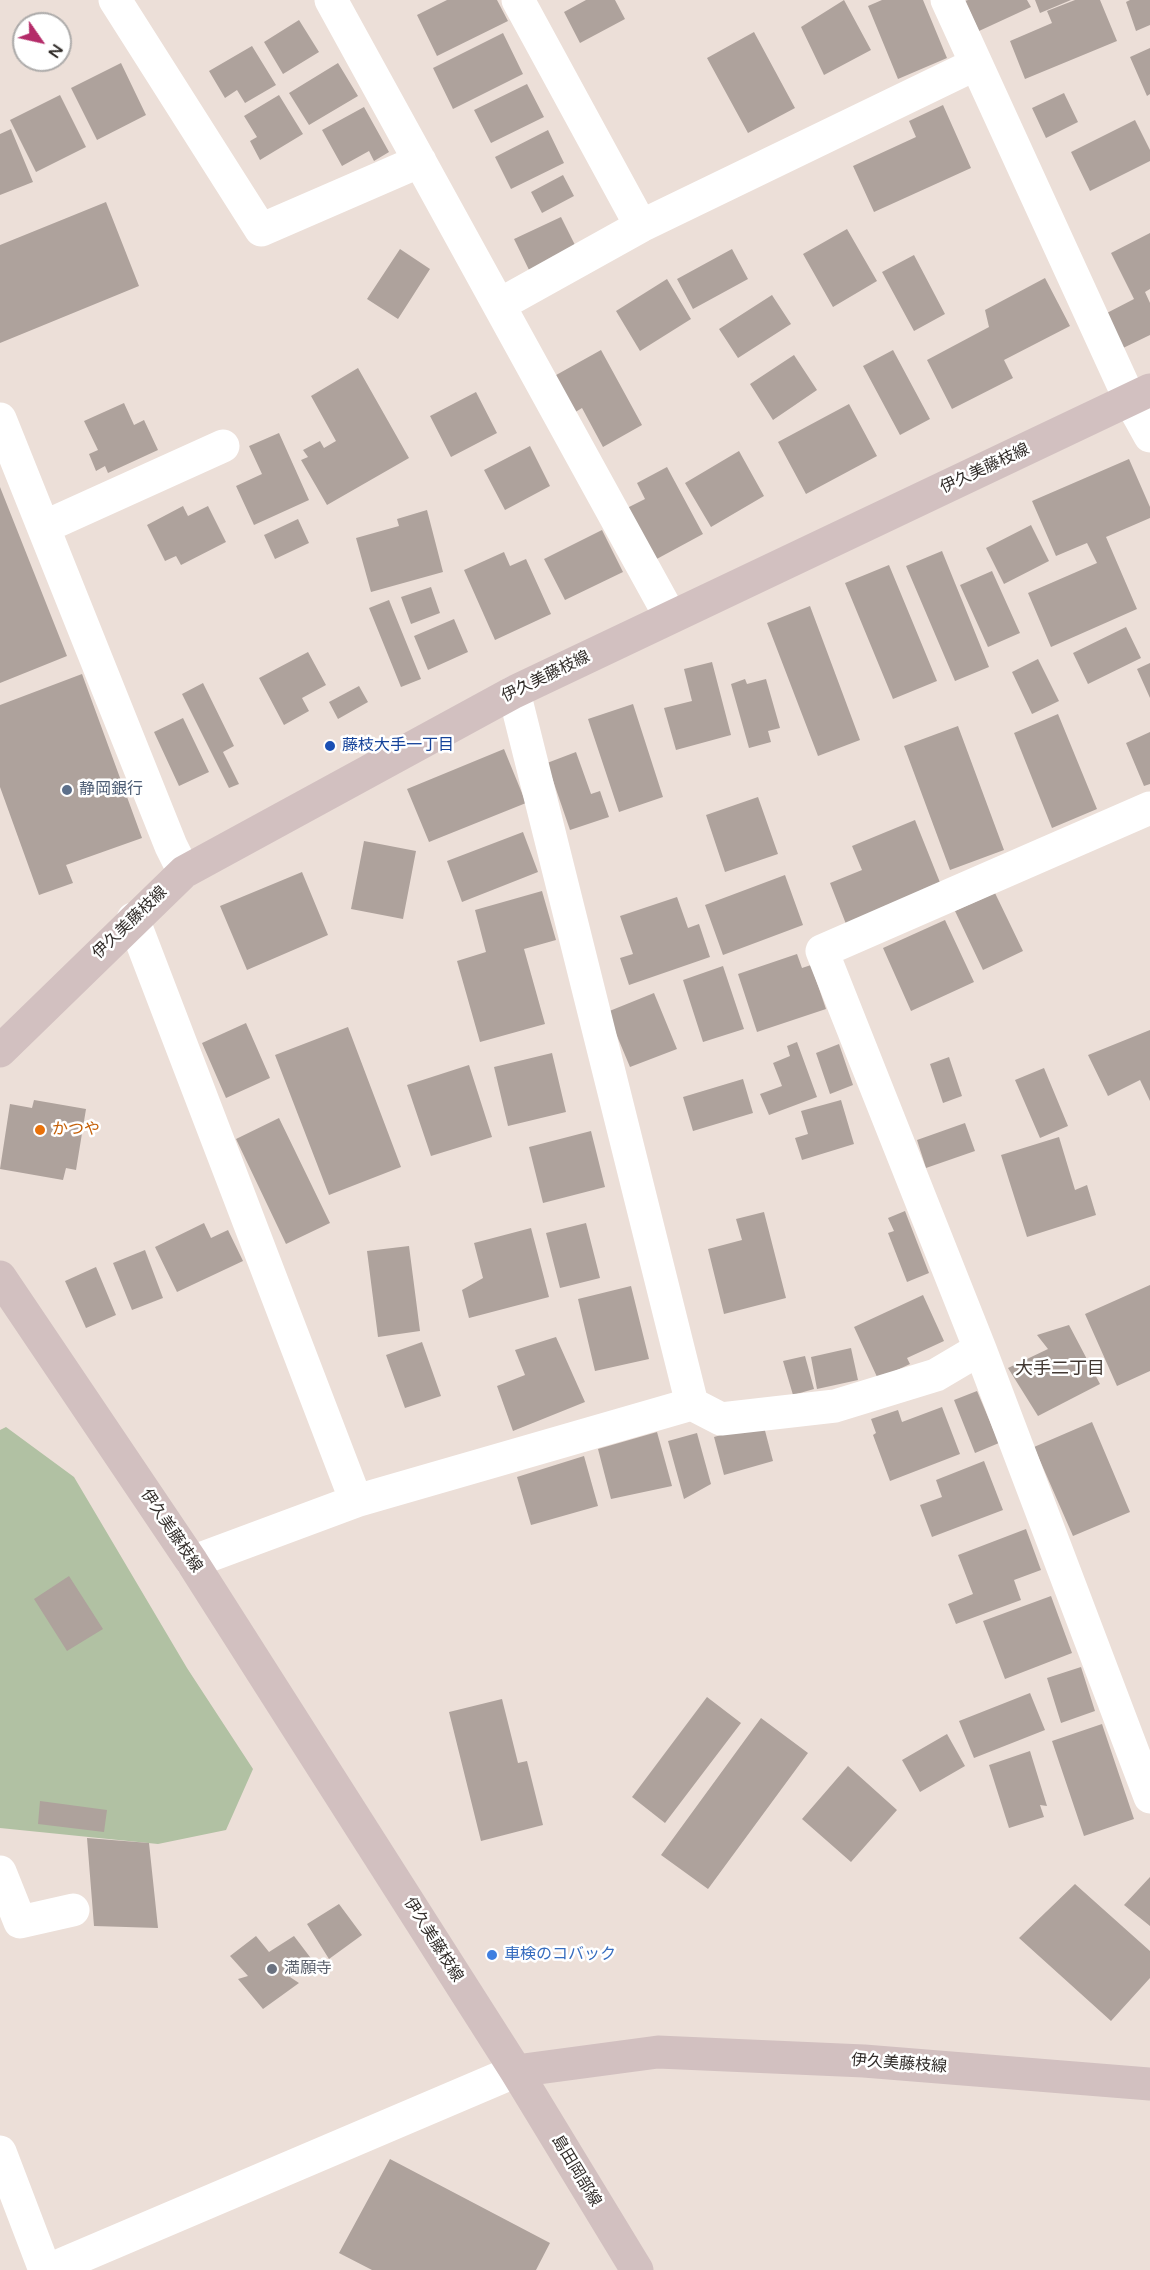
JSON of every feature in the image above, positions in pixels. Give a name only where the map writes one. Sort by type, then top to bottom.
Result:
[{"type":"main road","name":"伊久美藤枝線","points":[[0,1051],[133,919],[184,872],[514,692],[1140,395]]},
{"type":"main road","name":"伊久美藤枝線","points":[[0,1277],[192,1562],[516,2072],[658,2052],[864,2061],[1150,2084]]},
{"type":"main road","name":"島田岡部線","points":[[516,2072],[637,2270]]},
{"type":"street","points":[[115,0],[261,230],[420,161]]},
{"type":"street","points":[[331,0],[670,616]]},
{"type":"street","points":[[518,0],[641,226]]},
{"type":"street","points":[[947,0],[976,64],[1140,395],[1150,436]]},
{"type":"street","points":[[498,305],[641,226],[976,64]]},
{"type":"street","points":[[0,419],[166,835],[184,872]]},
{"type":"street","points":[[44,527],[223,446]]},
{"type":"street","points":[[514,692],[692,1404]]},
{"type":"street","points":[[1150,808],[822,951],[980,1349],[1150,1797]]},
{"type":"street","points":[[133,919],[356,1501]]},
{"type":"street","points":[[192,1562],[356,1501],[692,1404],[721,1419],[835,1406],[936,1375],[980,1349]]},
{"type":"street","points":[[0,1872],[20,1922],[73,1910]]},
{"type":"street","points":[[0,2152],[47,2270],[516,2072]]},
{"type":"green space","points":[[6,1427],[74,1477],[187,1668],[253,1769],[226,1830],[158,1844],[0,1828],[0,1430]]},
{"type":"building","points":[[447,0],[497,0],[508,21],[437,56],[417,15]]},
{"type":"building","points":[[586,0],[615,0],[625,19],[580,43],[564,12]]},
{"type":"building","points":[[844,0],[871,50],[824,75],[801,27]]},
{"type":"building","points":[[882,0],[923,0],[947,58],[898,79],[868,6]]},
{"type":"building","points":[[1027,0],[1031,7],[979,31],[965,1]]},
{"type":"building","points":[[1035,0],[1071,0],[1040,13]]},
{"type":"building","points":[[1075,0],[1100,0],[1117,41],[1025,79],[1010,41],[1052,23],[1047,11]]},
{"type":"building","points":[[1150,0],[1150,25],[1136,31],[1126,2]]},
{"type":"building","points":[[299,20],[319,52],[283,74],[264,42]]},
{"type":"building","points":[[754,32],[795,108],[748,133],[707,58]]},
{"type":"building","points":[[503,33],[523,74],[453,109],[433,68]]},
{"type":"building","points":[[252,46],[276,85],[245,103],[237,90],[225,98],[209,71]]},
{"type":"building","points":[[1150,48],[1150,94],[1147,96],[1130,57]]},
{"type":"building","points":[[121,63],[146,115],[97,140],[71,88]]},
{"type":"building","points":[[338,63],[358,96],[309,125],[289,93]]},
{"type":"building","points":[[527,84],[544,117],[491,143],[474,110]]},
{"type":"building","points":[[1064,93],[1078,122],[1046,138],[1032,108]]},
{"type":"building","points":[[60,95],[86,147],[36,172],[10,120]]},
{"type":"building","points":[[279,95],[303,134],[260,160],[250,141],[257,137],[244,116]]},
{"type":"building","points":[[943,105],[971,168],[874,212],[853,166],[916,137],[909,121]]},
{"type":"building","points":[[364,107],[389,152],[374,161],[369,151],[342,166],[322,130]]},
{"type":"building","points":[[1135,120],[1150,150],[1150,161],[1090,191],[1071,152]]},
{"type":"building","points":[[11,129],[33,182],[0,195],[0,134]]},
{"type":"building","points":[[548,130],[564,163],[511,189],[495,157]]},
{"type":"building","points":[[563,175],[574,196],[542,213],[531,192]]},
{"type":"building","points":[[106,202],[139,286],[0,343],[0,245]]},
{"type":"building","points":[[561,217],[577,249],[530,272],[514,239]]},
{"type":"building","points":[[847,229],[877,281],[833,307],[803,254]]},
{"type":"building","points":[[1150,233],[1150,289],[1145,292],[1150,303],[1150,335],[1119,350],[1103,315],[1134,299],[1111,253]]},
{"type":"building","points":[[400,249],[430,269],[398,319],[367,299]]},
{"type":"building","points":[[732,249],[748,279],[693,309],[677,279]]},
{"type":"building","points":[[914,255],[945,314],[914,331],[882,272]]},
{"type":"building","points":[[1045,278],[1070,326],[1004,360],[1013,378],[952,409],[927,360],[989,327],[985,310]]},
{"type":"building","points":[[667,279],[691,319],[640,351],[616,311]]},
{"type":"building","points":[[772,295],[791,324],[738,358],[719,329]]},
{"type":"building","points":[[601,350],[642,425],[603,447],[582,408],[569,416],[549,379]]},
{"type":"building","points":[[893,350],[930,419],[900,435],[863,366]]},
{"type":"building","points":[[794,355],[817,390],[773,420],[750,384]]},
{"type":"building","points":[[358,368],[409,458],[327,505],[301,460],[308,457],[303,450],[320,441],[324,448],[336,441],[311,396]]},
{"type":"building","points":[[476,392],[497,433],[451,457],[430,416]]},
{"type":"building","points":[[124,403],[134,425],[144,420],[158,450],[108,473],[105,466],[96,471],[89,454],[98,450],[84,421]]},
{"type":"building","points":[[849,404],[877,456],[806,494],[778,442]]},
{"type":"building","points":[[279,433],[309,500],[254,525],[236,486],[262,474],[249,446]]},
{"type":"building","points":[[530,446],[550,486],[505,510],[484,470]]},
{"type":"building","points":[[739,451],[764,496],[711,527],[685,483]]},
{"type":"building","points":[[1129,459],[1150,507],[1150,518],[1106,537],[1137,609],[1051,647],[1028,593],[1097,563],[1087,543],[1056,556],[1032,501]]},
{"type":"building","points":[[667,467],[703,534],[653,561],[625,509],[645,499],[637,483]]},
{"type":"building","points":[[0,487],[67,656],[0,683]]},
{"type":"building","points":[[183,506],[188,516],[208,506],[226,542],[181,565],[176,556],[165,561],[147,525]]},
{"type":"building","points":[[427,510],[443,572],[371,592],[356,538],[399,526],[397,519]]},
{"type":"building","points":[[298,519],[309,543],[275,559],[264,535]]},
{"type":"building","points":[[1031,525],[1049,561],[1004,584],[986,548]]},
{"type":"building","points":[[602,530],[623,572],[565,600],[544,559]]},
{"type":"building","points":[[942,551],[989,667],[955,681],[906,566]]},
{"type":"building","points":[[504,552],[510,566],[526,559],[551,614],[495,640],[464,570]]},
{"type":"building","points":[[889,565],[937,681],[893,699],[845,583]]},
{"type":"building","points":[[992,571],[1020,633],[988,647],[960,585]]},
{"type":"building","points":[[431,587],[440,613],[411,624],[401,597]]},
{"type":"building","points":[[389,600],[421,679],[401,687],[369,608]]},
{"type":"building","points":[[810,606],[860,740],[818,756],[767,623]]},
{"type":"building","points":[[454,619],[468,652],[428,670],[414,636]]},
{"type":"building","points":[[1126,627],[1141,658],[1088,684],[1073,653]]},
{"type":"building","points":[[308,652],[326,685],[302,698],[309,711],[284,725],[259,678]]},
{"type":"building","points":[[1038,659],[1059,701],[1032,714],[1012,672]]},
{"type":"building","points":[[712,662],[731,735],[676,750],[664,708],[692,701],[684,669]]},
{"type":"building","points":[[1150,663],[1150,698],[1137,669]]},
{"type":"building","points":[[82,674],[142,838],[66,865],[73,883],[39,895],[0,787],[0,705]]},
{"type":"building","points":[[745,679],[747,684],[766,679],[780,728],[768,731],[771,742],[749,748],[731,684]]},
{"type":"building","points":[[203,683],[234,746],[223,752],[239,784],[229,788],[182,694]]},
{"type":"building","points":[[359,686],[368,702],[338,719],[329,702]]},
{"type":"building","points":[[633,704],[663,797],[619,812],[588,719]]},
{"type":"building","points":[[1058,714],[1097,809],[1052,828],[1014,733]]},
{"type":"building","points":[[183,718],[209,772],[179,786],[154,732]]},
{"type":"building","points":[[958,726],[1004,850],[950,870],[904,746]]},
{"type":"building","points":[[1150,732],[1150,784],[1144,786],[1126,743]]},
{"type":"building","points":[[504,749],[526,803],[429,842],[407,789]]},
{"type":"building","points":[[576,752],[591,794],[600,791],[609,817],[570,830],[547,763]]},
{"type":"building","points":[[758,797],[778,854],[725,872],[706,815]]},
{"type":"building","points":[[915,820],[941,885],[846,924],[830,883],[862,870],[852,846]]},
{"type":"building","points":[[523,832],[538,872],[462,902],[447,861]]},
{"type":"building","points":[[364,841],[416,851],[403,919],[351,909]]},
{"type":"building","points":[[302,872],[328,935],[247,970],[220,906]]},
{"type":"building","points":[[785,875],[803,925],[723,955],[705,905]]},
{"type":"building","points":[[542,891],[556,940],[524,949],[545,1024],[480,1042],[457,961],[486,952],[475,910]]},
{"type":"building","points":[[995,893],[1023,951],[983,970],[955,911]]},
{"type":"building","points":[[677,897],[688,928],[699,924],[710,957],[629,985],[620,958],[633,954],[620,916]]},
{"type":"building","points":[[945,920],[974,982],[911,1011],[883,948]]},
{"type":"building","points":[[797,954],[802,968],[811,965],[826,1009],[757,1032],[738,974]]},
{"type":"building","points":[[723,966],[744,1029],[703,1042],[683,980]]},
{"type":"building","points":[[654,993],[677,1049],[630,1067],[607,1012]]},
{"type":"building","points":[[246,1023],[270,1078],[226,1098],[202,1043]]},
{"type":"building","points":[[348,1027],[401,1167],[329,1195],[275,1055]]},
{"type":"building","points":[[1150,1030],[1150,1101],[1140,1080],[1108,1096],[1088,1055]]},
{"type":"building","points":[[797,1042],[817,1097],[769,1115],[760,1094],[782,1086],[773,1063],[790,1056],[787,1046]]},
{"type":"building","points":[[839,1044],[853,1085],[830,1094],[816,1053]]},
{"type":"building","points":[[552,1053],[566,1112],[508,1126],[494,1067]]},
{"type":"building","points":[[949,1057],[962,1096],[943,1103],[930,1064]]},
{"type":"building","points":[[469,1065],[492,1137],[431,1156],[407,1085]]},
{"type":"building","points":[[1044,1068],[1068,1126],[1040,1138],[1015,1080]]},
{"type":"building","points":[[743,1079],[753,1113],[693,1131],[683,1097]]},
{"type":"building","points":[[34,1100],[86,1109],[76,1170],[66,1168],[63,1180],[0,1169],[10,1104],[32,1108]]},
{"type":"building","points":[[841,1100],[854,1144],[802,1160],[795,1138],[808,1134],[801,1111]]},
{"type":"building","points":[[279,1118],[330,1223],[286,1244],[236,1139]]},
{"type":"building","points":[[965,1123],[975,1151],[926,1168],[917,1140]]},
{"type":"building","points":[[591,1131],[605,1187],[543,1203],[529,1147]]},
{"type":"building","points":[[1059,1137],[1075,1190],[1087,1185],[1096,1215],[1027,1237],[1001,1155]]},
{"type":"building","points":[[905,1211],[929,1273],[907,1282],[888,1233],[894,1231],[888,1218]]},
{"type":"building","points":[[764,1212],[786,1298],[724,1314],[708,1249],[742,1240],[736,1219]]},
{"type":"building","points":[[204,1223],[211,1238],[228,1230],[243,1261],[177,1292],[155,1247]]},
{"type":"building","points":[[586,1223],[600,1278],[560,1288],[546,1233]]},
{"type":"building","points":[[531,1228],[549,1297],[469,1318],[462,1290],[483,1278],[474,1243]]},
{"type":"building","points":[[409,1246],[420,1331],[378,1337],[367,1251]]},
{"type":"building","points":[[145,1250],[163,1298],[132,1310],[113,1263]]},
{"type":"building","points":[[96,1267],[116,1315],[86,1328],[65,1281]]},
{"type":"building","points":[[1150,1285],[1150,1371],[1117,1386],[1085,1314]]},
{"type":"building","points":[[631,1286],[649,1359],[595,1371],[578,1299]]},
{"type":"building","points":[[923,1295],[944,1341],[907,1358],[910,1364],[878,1379],[854,1327]]},
{"type":"building","points":[[1069,1325],[1100,1384],[1038,1416],[1008,1368],[1048,1349],[1037,1335]]},
{"type":"building","points":[[556,1337],[585,1402],[513,1431],[497,1386],[525,1375],[515,1350]]},
{"type":"building","points":[[422,1342],[441,1396],[405,1408],[386,1355]]},
{"type":"building","points":[[851,1348],[858,1380],[817,1389],[811,1357]]},
{"type":"building","points":[[805,1356],[814,1389],[793,1395],[783,1361]]},
{"type":"building","points":[[977,1391],[999,1443],[975,1453],[954,1400]]},
{"type":"building","points":[[942,1407],[960,1454],[890,1481],[873,1435],[876,1433],[871,1419],[898,1410],[902,1422]]},
{"type":"building","points":[[1092,1422],[1130,1512],[1073,1536],[1034,1447]]},
{"type":"building","points":[[763,1423],[773,1461],[724,1475],[714,1437]]},
{"type":"building","points":[[657,1432],[672,1486],[611,1499],[598,1449]]},
{"type":"building","points":[[697,1433],[711,1484],[684,1499],[668,1441]]},
{"type":"building","points":[[584,1456],[598,1506],[531,1525],[517,1477]]},
{"type":"building","points":[[984,1461],[1003,1510],[932,1537],[920,1505],[942,1497],[936,1480]]},
{"type":"building","points":[[1026,1529],[1041,1570],[1014,1580],[1021,1600],[956,1624],[948,1604],[973,1594],[958,1555]]},
{"type":"building","points":[[69,1576],[103,1629],[67,1651],[34,1599]]},
{"type":"building","points":[[1051,1596],[1072,1653],[1005,1679],[983,1621]]},
{"type":"building","points":[[1081,1667],[1095,1711],[1061,1723],[1047,1678]]},
{"type":"building","points":[[1030,1693],[1045,1730],[974,1758],[959,1721]]},
{"type":"building","points":[[707,1697],[741,1723],[665,1823],[632,1797]]},
{"type":"building","points":[[502,1699],[518,1763],[527,1761],[543,1825],[481,1841],[449,1712]]},
{"type":"building","points":[[761,1718],[808,1753],[708,1889],[661,1855]]},
{"type":"building","points":[[1102,1724],[1134,1819],[1084,1836],[1052,1741]]},
{"type":"building","points":[[947,1734],[965,1766],[920,1792],[902,1760]]},
{"type":"building","points":[[1030,1751],[1047,1806],[1040,1805],[1044,1817],[1009,1828],[989,1765]]},
{"type":"building","points":[[848,1766],[897,1810],[851,1862],[802,1819]]},
{"type":"building","points":[[40,1801],[107,1810],[104,1832],[38,1824]]},
{"type":"building","points":[[87,1838],[149,1843],[158,1928],[94,1926]]},
{"type":"building","points":[[1150,1877],[1150,1926],[1124,1905]]},
{"type":"building","points":[[1075,1884],[1150,1951],[1150,1978],[1111,2021],[1019,1938]]},
{"type":"building","points":[[339,1904],[362,1935],[329,1959],[307,1924]]},
{"type":"building","name":"満願寺","points":[[256,1936],[269,1952],[294,1936],[313,1961],[290,1977],[299,1983],[263,2009],[238,1979],[248,1976],[230,1956]]},
{"type":"building","points":[[390,2159],[550,2243],[536,2270],[372,2270],[339,2253]]},
{"type":"place","name":"藤枝大手一丁目","points":[[330,746]]},
{"type":"place","name":"静岡銀行","points":[[67,790]]},
{"type":"place","name":"かつや","points":[[40,1130]]},
{"type":"place","name":"車検のコバック","points":[[492,1955]]},
{"type":"place","name":"満願寺","points":[[272,1969]]},
{"type":"district","name":"大手二丁目","points":[[1060,1369]]}]
